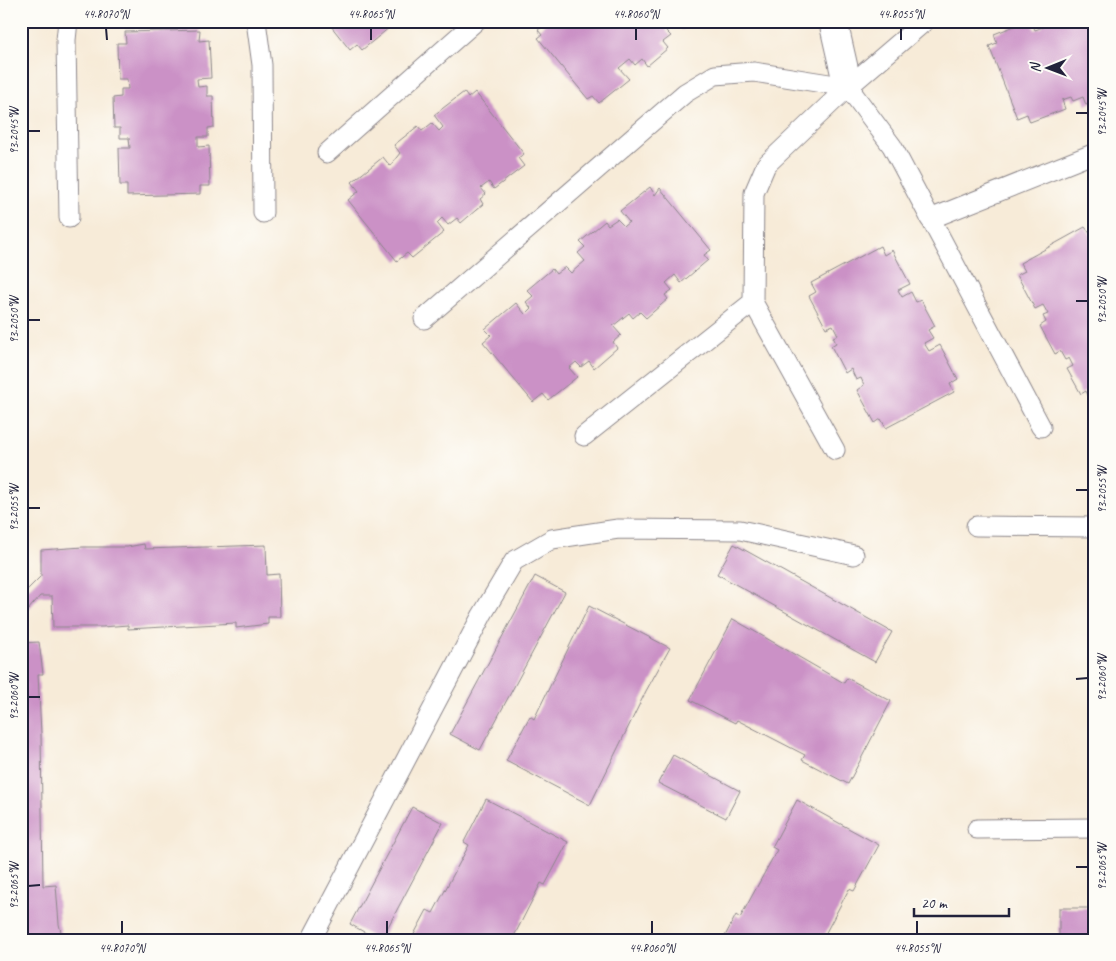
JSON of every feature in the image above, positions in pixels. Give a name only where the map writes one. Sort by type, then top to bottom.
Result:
[{"type":"street","points":[[833,21],[848,87]]},
{"type":"lane","points":[[68,21],[66,40],[69,218]]},
{"type":"lane","points":[[256,21],[262,65],[263,213]]},
{"type":"lane","points":[[327,153],[476,21]]},
{"type":"lane","points":[[835,450],[753,302],[754,194],[766,165],[848,87],[925,21]]},
{"type":"lane","points":[[424,319],[684,93],[716,75],[754,72],[848,87],[892,146],[1041,427]]},
{"type":"lane","points":[[930,220],[1095,153]]},
{"type":"lane","points":[[584,436],[753,302]]},
{"type":"lane","points":[[976,526],[1095,527]]},
{"type":"lane","points":[[311,940],[482,615],[514,561],[552,539],[618,529],[740,530],[854,555]]},
{"type":"lane","points":[[977,829],[1095,828]]},
{"type":"building","points":[[327,21],[385,21],[390,27],[362,50],[357,44],[350,50]]},
{"type":"building","points":[[549,21],[693,21],[682,30],[676,22],[666,31],[671,36],[663,42],[668,48],[647,66],[642,59],[635,65],[630,59],[619,68],[629,79],[599,103],[593,96],[588,99],[538,38],[542,35],[538,30]]},
{"type":"building","points":[[1031,21],[1035,30],[1043,27],[1042,21],[1095,21],[1095,101],[1086,105],[1083,97],[1073,101],[1071,97],[1062,100],[1065,109],[1030,122],[1027,114],[1017,118],[989,46],[997,43],[994,34]]},
{"type":"building","points":[[200,30],[199,41],[209,40],[211,78],[197,79],[198,87],[207,86],[207,96],[213,96],[214,127],[208,128],[208,137],[198,137],[198,147],[209,146],[210,186],[200,186],[200,194],[127,196],[127,185],[120,185],[119,148],[130,148],[129,138],[120,138],[120,128],[114,128],[113,98],[121,97],[121,89],[128,89],[127,79],[118,79],[117,43],[126,43],[125,32]]},
{"type":"building","points":[[21,66],[23,66],[24,98],[21,98]]},
{"type":"building","points":[[464,92],[468,98],[475,92],[524,154],[518,158],[524,166],[494,189],[489,182],[481,188],[486,194],[480,199],[483,204],[461,223],[457,218],[448,225],[442,218],[437,223],[444,232],[412,258],[407,253],[397,261],[348,200],[359,191],[352,182],[383,157],[390,166],[400,153],[394,145],[418,126],[422,131],[432,123],[439,131],[443,127],[434,115]]},
{"type":"building","points":[[650,187],[655,195],[660,188],[711,250],[704,255],[708,260],[681,283],[675,275],[666,283],[672,290],[665,295],[668,299],[646,318],[640,312],[633,318],[629,313],[613,326],[621,335],[613,342],[617,348],[594,368],[589,361],[581,367],[576,362],[569,368],[577,377],[548,400],[543,394],[533,402],[483,342],[491,335],[485,329],[516,303],[525,314],[531,308],[526,302],[533,296],[527,290],[552,269],[556,274],[565,267],[571,273],[585,261],[578,253],[585,247],[580,242],[605,221],[608,225],[617,219],[624,226],[629,222],[620,211]]},
{"type":"building","points":[[1085,227],[1092,236],[1095,235],[1095,402],[1092,404],[1086,391],[1081,394],[1067,369],[1073,366],[1069,358],[1065,360],[1060,351],[1055,354],[1040,326],[1046,322],[1043,316],[1048,314],[1043,305],[1035,309],[1017,275],[1025,271],[1020,263]]},
{"type":"building","points":[[880,246],[884,255],[892,250],[910,284],[898,290],[902,297],[911,292],[916,302],[921,300],[935,326],[928,330],[933,338],[924,343],[929,351],[940,345],[958,379],[950,384],[954,392],[886,428],[881,419],[875,423],[857,390],[864,385],[861,378],[856,380],[851,369],[845,373],[831,346],[836,343],[833,337],[838,335],[833,325],[826,328],[809,296],[816,292],[811,283]]},
{"type":"building","points":[[144,544],[145,549],[266,545],[267,575],[279,574],[280,617],[268,617],[268,624],[236,628],[236,623],[128,629],[128,625],[53,627],[52,596],[40,596],[21,618],[21,596],[41,576],[41,550],[83,547],[127,547]]},
{"type":"building","points":[[734,544],[892,632],[875,662],[717,574]]},
{"type":"building","points":[[535,576],[565,592],[480,750],[450,734]]},
{"type":"building","points":[[589,606],[670,648],[646,691],[590,805],[506,761],[530,716],[534,719]]},
{"type":"building","points":[[733,619],[844,683],[847,678],[891,701],[848,784],[802,760],[805,755],[737,720],[735,723],[690,700]]},
{"type":"building","points":[[39,642],[43,674],[38,674],[41,733],[43,886],[56,885],[59,924],[63,940],[21,940],[21,643]]},
{"type":"building","points":[[673,755],[740,791],[726,818],[658,783]]},
{"type":"building","points":[[486,799],[568,842],[545,885],[541,883],[512,940],[411,940],[427,910],[433,913],[469,845],[464,842]]},
{"type":"building","points":[[797,800],[879,845],[854,891],[849,889],[822,940],[723,940],[736,915],[740,918],[777,850],[772,847]]},
{"type":"building","points":[[412,807],[443,823],[381,940],[378,940],[350,924]]},
{"type":"building","points":[[1059,908],[1095,908],[1095,940],[1059,940]]}]
